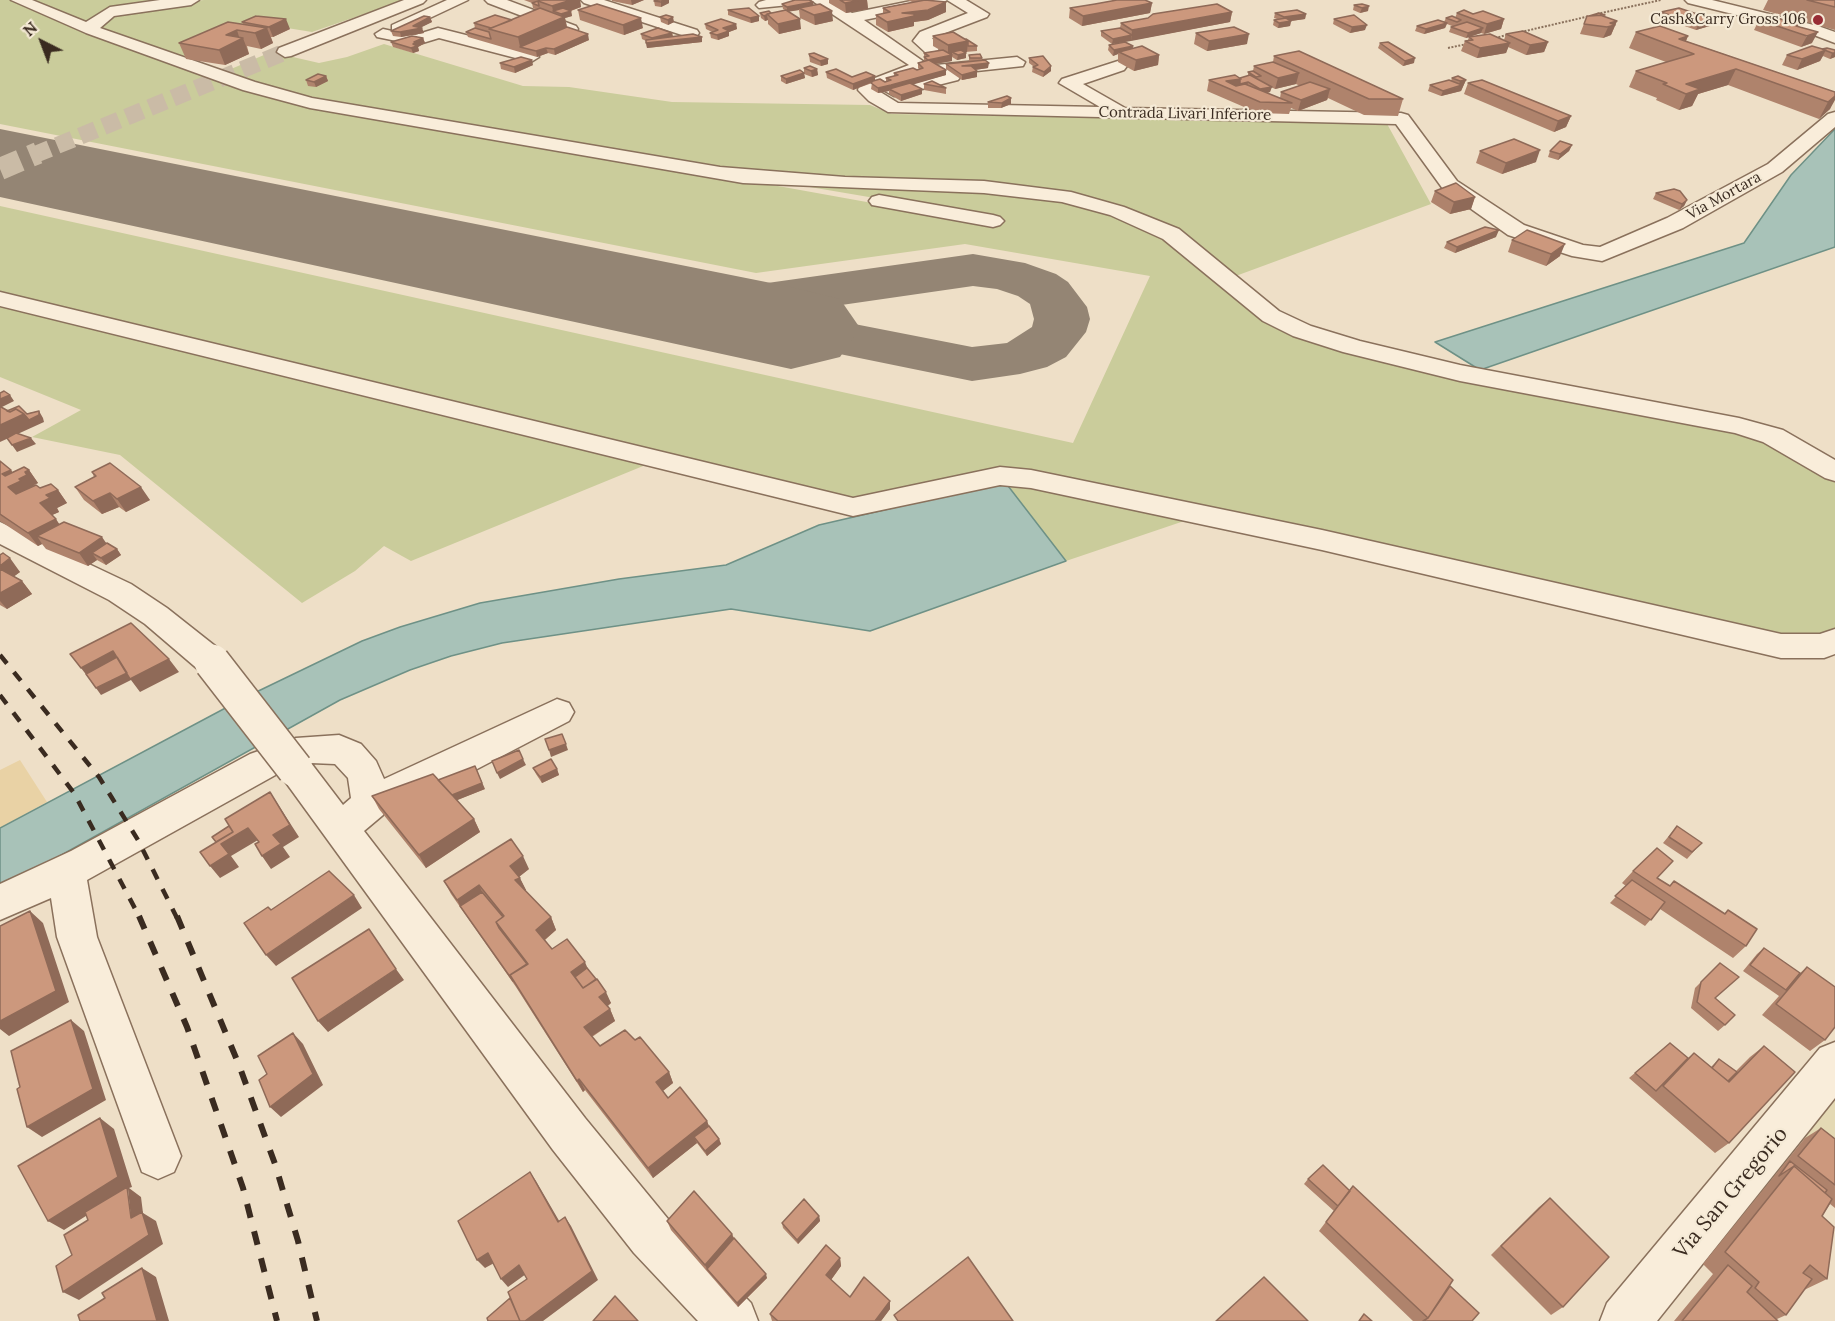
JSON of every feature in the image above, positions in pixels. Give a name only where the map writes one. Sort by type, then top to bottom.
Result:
[{"type":"street","points":[[19,0],[92,30],[249,86],[310,103],[993,221]]},
{"type":"street","points":[[92,30],[93,23],[110,12],[191,0]]},
{"type":"street","points":[[285,52],[418,0]]},
{"type":"street","points":[[460,0],[383,34],[416,40],[438,33],[531,57]]},
{"type":"street","points":[[494,0],[585,34]]},
{"type":"street","points":[[589,0],[691,33]]},
{"type":"street","points":[[764,5],[789,0]]},
{"type":"street","points":[[819,0],[919,64],[914,70],[868,87],[867,90],[875,97],[952,76],[942,69],[1017,62]]},
{"type":"street","points":[[850,18],[939,0]]},
{"type":"street","points":[[931,48],[921,41],[926,35],[981,14],[956,0]]},
{"type":"street","points":[[1693,0],[1812,29],[1835,38]]},
{"type":"street","points":[[1118,66],[1068,83],[1123,112]]},
{"type":"street","name":"Contrada Livari Inferiore","points":[[875,97],[894,108],[1401,119],[1450,185],[1516,230],[1580,251],[1602,254]]},
{"type":"street","name":"Via Mortara","points":[[1602,254],[1675,223],[1774,168],[1835,118]]},
{"type":"street","points":[[721,173],[845,183],[984,187],[1064,196],[1117,211],[1172,234],[1264,311],[1302,331],[1352,347],[1460,373],[1739,426],[1773,436],[1835,472]]},
{"type":"street","points":[[0,299],[853,507],[1000,476],[1031,479],[1322,540],[1781,646],[1824,646],[1835,641]]},
{"type":"street","points":[[0,532],[120,592],[156,616],[212,662],[296,769],[355,816],[569,1134],[651,1236],[733,1321]]},
{"type":"street","points":[[355,816],[556,712]]},
{"type":"street","points":[[0,903],[66,872],[263,764],[296,752],[328,748],[348,754],[363,771],[368,784],[355,816]]},
{"type":"street","points":[[66,872],[77,937],[158,1156]]},
{"type":"street","name":"Via San Gregorio","points":[[1625,1321],[1835,1063]]},
{"type":"path","points":[[1493,38],[1661,0]]},
{"type":"path","points":[[1448,48],[1471,43]]},
{"type":"shaded area","points":[[1835,129],[1835,247],[1480,370],[1435,342],[1744,243],[1791,175]]},
{"type":"shaded area","points":[[1005,482],[1066,561],[870,631],[731,609],[502,643],[451,656],[410,670],[340,700],[0,889],[0,828],[248,696],[362,641],[480,603],[619,579],[726,565],[819,525]]},
{"type":"shaded area","points":[[1835,1091],[1835,1162],[1805,1138]]},
{"type":"green space","points":[[0,0],[13,0],[247,87],[717,175],[983,223],[987,217],[798,185],[822,184],[1063,197],[1168,236],[1301,333],[1739,430],[1835,476],[1835,635],[1778,641],[1033,475],[856,499],[0,293],[0,206],[1073,443],[1150,276],[965,244],[756,273],[0,124]]},
{"type":"green space","points":[[27,0],[176,0],[107,11],[86,22]]},
{"type":"green space","points":[[204,0],[405,0],[312,32],[262,24],[194,53],[179,57],[99,29],[103,18],[145,6]]},
{"type":"green space","points":[[384,44],[523,86],[569,87],[672,102],[870,105],[892,114],[1386,122],[1431,204],[1233,277],[1207,252],[1068,194],[724,172],[314,101],[224,72],[271,52],[319,63],[347,57]]},
{"type":"green space","points":[[0,305],[648,464],[411,561],[384,546],[355,571],[302,603],[120,455],[32,437],[81,410],[0,377]]},
{"type":"green space","points":[[1005,482],[1190,519],[1066,561]]},
{"type":"sand","points":[[20,760],[47,802],[0,828],[0,770]]},
{"type":"building","points":[[571,0],[552,6],[538,1]]},
{"type":"building","points":[[795,0],[813,2],[787,7],[782,4]]},
{"type":"building","points":[[840,0],[861,0],[845,3]]},
{"type":"building","points":[[925,0],[946,2],[928,10],[902,13],[914,14],[914,16],[887,22],[876,15],[890,12],[883,8]]},
{"type":"building","points":[[1117,0],[1145,0],[1152,3],[1083,16],[1070,8],[1095,4]]},
{"type":"building","points":[[1807,0],[1835,0],[1835,7]]},
{"type":"building","points":[[597,4],[641,18],[623,25],[578,10]]},
{"type":"building","points":[[820,4],[832,11],[814,15],[799,8]]},
{"type":"building","points":[[1217,4],[1232,12],[1132,30],[1121,23],[1148,18],[1153,14]]},
{"type":"building","points":[[1354,5],[1369,6],[1362,8]]},
{"type":"building","points":[[540,8],[564,17],[518,37],[489,29]]},
{"type":"building","points":[[563,8],[571,11],[561,14],[553,11]]},
{"type":"building","points":[[749,8],[759,16],[750,18],[728,10]]},
{"type":"building","points":[[1679,8],[1715,20],[1698,25],[1661,12]]},
{"type":"building","points":[[786,10],[800,19],[778,24],[767,14]]},
{"type":"building","points":[[1297,10],[1306,14],[1284,17],[1275,13]]},
{"type":"building","points":[[1464,10],[1473,14],[1483,11],[1504,19],[1487,24],[1457,13]]},
{"type":"building","points":[[769,11],[771,13],[764,16],[760,13]]},
{"type":"building","points":[[495,15],[512,20],[491,28],[474,23]]},
{"type":"building","points":[[666,15],[673,17],[668,20],[660,17]]},
{"type":"building","points":[[1354,15],[1367,25],[1352,27],[1334,19]]},
{"type":"building","points":[[1600,15],[1617,21],[1610,23],[1615,25],[1607,27],[1584,24],[1587,16]]},
{"type":"building","points":[[256,16],[286,19],[269,27],[242,22]]},
{"type":"building","points":[[424,16],[430,17],[413,26],[422,28],[400,32],[391,31]]},
{"type":"building","points":[[1452,16],[1461,20],[1457,22],[1446,18]]},
{"type":"building","points":[[1772,16],[1818,32],[1807,36],[1759,20]]},
{"type":"building","points":[[1286,18],[1291,21],[1279,23],[1274,20]]},
{"type":"building","points":[[721,19],[736,24],[723,28],[729,31],[717,35],[710,33],[718,30],[705,24]]},
{"type":"building","points":[[1438,20],[1447,23],[1426,29],[1417,26]]},
{"type":"building","points":[[228,22],[267,28],[255,33],[237,30],[226,35],[243,38],[219,50],[179,43]]},
{"type":"building","points":[[1467,22],[1483,28],[1468,33],[1451,27]]},
{"type":"building","points":[[1660,26],[1688,36],[1679,39],[1835,92],[1835,96],[1828,102],[1736,69],[1686,84],[1700,89],[1686,94],[1663,84],[1667,83],[1636,71],[1694,54],[1636,32]]},
{"type":"building","points":[[567,27],[588,34],[554,49],[546,48],[536,51],[520,47]]},
{"type":"building","points":[[1234,27],[1249,34],[1209,41],[1196,33]]},
{"type":"building","points":[[475,28],[489,32],[491,39],[466,32]]},
{"type":"building","points":[[658,28],[672,33],[652,38],[641,34]]},
{"type":"building","points":[[1120,28],[1132,35],[1113,39],[1101,31]]},
{"type":"building","points":[[1523,31],[1548,42],[1530,45],[1506,34]]},
{"type":"building","points":[[953,32],[968,41],[948,45],[933,36]]},
{"type":"building","points":[[693,34],[702,37],[646,43],[646,40]]},
{"type":"building","points":[[1490,34],[1510,43],[1480,48],[1465,41],[1473,40],[1469,37]]},
{"type":"building","points":[[412,36],[423,38],[414,42],[416,43],[413,44],[417,46],[411,48],[391,42]]},
{"type":"building","points":[[965,39],[977,46],[968,46],[968,41]]},
{"type":"building","points":[[1125,42],[1133,46],[1114,50],[1109,45]]},
{"type":"building","points":[[1388,42],[1415,58],[1405,61],[1380,43]]},
{"type":"building","points":[[1142,46],[1159,55],[1136,60],[1119,52]]},
{"type":"building","points":[[1812,46],[1826,50],[1802,59],[1787,55]]},
{"type":"building","points":[[1822,49],[1835,50],[1835,53]]},
{"type":"building","points":[[943,50],[952,55],[928,60],[924,57],[929,56],[924,53]]},
{"type":"building","points":[[961,50],[966,53],[958,55],[952,52]]},
{"type":"building","points":[[1299,51],[1403,99],[1369,99],[1274,56]]},
{"type":"building","points":[[814,53],[828,59],[820,61],[809,54]]},
{"type":"building","points":[[980,54],[982,58],[970,58],[969,55]]},
{"type":"building","points":[[1043,56],[1051,66],[1044,72],[1033,67],[1038,65],[1029,58]]},
{"type":"building","points":[[521,57],[532,60],[514,67],[500,63]]},
{"type":"building","points":[[929,60],[946,70],[878,88],[871,83],[880,79],[885,82],[891,80],[886,78],[898,75],[894,73],[923,68],[918,63]]},
{"type":"building","points":[[985,60],[989,63],[962,66],[971,66],[977,71],[962,75],[946,64]]},
{"type":"building","points":[[1273,62],[1299,73],[1278,78],[1254,66]]},
{"type":"building","points":[[810,66],[817,69],[811,71],[804,68]]},
{"type":"building","points":[[836,69],[852,77],[866,72],[875,76],[853,84],[826,72]]},
{"type":"building","points":[[800,70],[804,73],[786,79],[781,76]]},
{"type":"building","points":[[1253,71],[1261,76],[1256,77],[1248,72]]},
{"type":"building","points":[[318,74],[326,76],[314,82],[306,80]]},
{"type":"building","points":[[1235,75],[1241,79],[1226,81],[1236,86],[1245,84],[1292,103],[1260,102],[1209,80]]},
{"type":"building","points":[[1250,75],[1272,87],[1260,89],[1248,82],[1240,84],[1240,78]]},
{"type":"building","points":[[1458,76],[1466,80],[1460,81],[1452,78]]},
{"type":"building","points":[[1449,80],[1462,85],[1443,91],[1430,85]]},
{"type":"building","points":[[1482,80],[1571,116],[1558,121],[1468,83]]},
{"type":"building","points":[[932,81],[946,88],[924,84]]},
{"type":"building","points":[[1310,82],[1330,89],[1301,100],[1281,92]]},
{"type":"building","points":[[910,83],[922,89],[901,95],[889,89]]},
{"type":"building","points":[[1007,96],[1011,98],[1002,103],[988,102]]},
{"type":"building","points":[[1514,139],[1540,150],[1506,163],[1480,151]]},
{"type":"building","points":[[1560,141],[1572,145],[1560,154],[1550,151]]},
{"type":"building","points":[[1456,183],[1475,197],[1454,202],[1435,191]]},
{"type":"building","points":[[1674,189],[1680,191],[1687,200],[1682,204],[1656,193]]},
{"type":"building","points":[[1485,227],[1499,230],[1457,247],[1447,242]]},
{"type":"building","points":[[1527,230],[1565,244],[1551,254],[1512,240]]},
{"type":"building","points":[[4,391],[10,395],[0,399],[0,393]]},
{"type":"building","points":[[19,406],[27,414],[39,411],[39,415],[29,420],[16,409],[7,411]]},
{"type":"building","points":[[0,407],[10,412],[16,409],[24,414],[0,425]]},
{"type":"building","points":[[16,433],[31,438],[12,445],[7,438]]},
{"type":"building","points":[[0,461],[11,470],[2,474],[5,476],[24,467],[29,470],[25,472],[27,475],[19,479],[21,481],[8,487],[16,494],[36,485],[40,488],[51,484],[58,490],[46,495],[50,498],[40,503],[56,519],[28,533],[0,514]]},
{"type":"building","points":[[110,463],[141,487],[117,499],[110,493],[93,501],[75,487],[96,476],[92,472]]},
{"type":"building","points":[[64,522],[102,537],[79,553],[37,536]]},
{"type":"building","points":[[107,543],[117,549],[101,558],[92,553]]},
{"type":"building","points":[[3,553],[10,558],[0,566],[0,555]]},
{"type":"building","points":[[0,569],[22,581],[0,593]]},
{"type":"building","points":[[131,623],[169,659],[130,679],[113,651],[81,668],[70,654]]},
{"type":"building","points":[[117,657],[127,673],[96,688],[86,674]]},
{"type":"building","points":[[562,734],[566,744],[549,750],[545,739]]},
{"type":"building","points":[[519,750],[523,759],[497,773],[492,761]]},
{"type":"building","points":[[551,759],[557,769],[540,777],[533,768]]},
{"type":"building","points":[[475,766],[482,783],[452,795],[438,780]]},
{"type":"building","points":[[433,774],[474,819],[419,855],[372,796]]},
{"type":"building","points":[[270,792],[290,825],[273,835],[281,844],[262,856],[255,844],[259,842],[248,828],[221,844],[229,854],[210,866],[200,852],[233,832],[225,819]]},
{"type":"building","points":[[229,826],[233,832],[216,842],[212,837]]},
{"type":"building","points":[[1677,826],[1702,843],[1692,852],[1669,837]]},
{"type":"building","points":[[511,839],[523,856],[510,866],[520,878],[515,880],[551,917],[536,930],[552,949],[567,939],[585,962],[571,972],[583,988],[597,979],[606,992],[599,997],[610,1009],[584,1027],[600,1046],[625,1030],[635,1040],[640,1037],[669,1072],[656,1082],[668,1098],[680,1087],[707,1121],[648,1168],[579,1079],[577,1081],[510,975],[528,964],[496,922],[504,916],[479,885],[457,900],[444,881]]},
{"type":"building","points":[[1657,848],[1673,861],[1657,878],[1670,886],[1674,881],[1725,914],[1728,910],[1757,929],[1746,946],[1633,871]]},
{"type":"building","points":[[329,871],[354,895],[266,955],[244,923],[268,907],[271,910]]},
{"type":"building","points":[[1632,880],[1665,902],[1651,920],[1615,896]]},
{"type":"building","points":[[482,892],[503,917],[496,922],[499,928],[527,964],[510,975],[513,981],[460,906]]},
{"type":"building","points":[[30,911],[56,991],[0,1021],[0,926]]},
{"type":"building","points":[[369,929],[396,969],[318,1021],[292,978]]},
{"type":"building","points":[[1764,948],[1800,973],[1786,990],[1750,965]]},
{"type":"building","points":[[1720,963],[1739,977],[1715,998],[1735,1015],[1725,1025],[1697,1002],[1701,982]]},
{"type":"building","points":[[1807,967],[1835,987],[1835,1027],[1825,1040],[1776,1004]]},
{"type":"building","points":[[587,968],[596,979],[583,988],[575,977]]},
{"type":"building","points":[[71,1020],[93,1089],[27,1127],[17,1089],[20,1087],[11,1051]]},
{"type":"building","points":[[293,1033],[313,1074],[270,1107],[259,1080],[267,1074],[258,1056]]},
{"type":"building","points":[[1670,1043],[1688,1058],[1656,1091],[1635,1073]]},
{"type":"building","points":[[1764,1046],[1795,1072],[1729,1143],[1663,1086],[1694,1053],[1729,1082]]},
{"type":"building","points":[[1719,1059],[1737,1072],[1728,1081],[1712,1068]]},
{"type":"building","points":[[100,1118],[118,1177],[48,1221],[18,1166]]},
{"type":"building","points":[[709,1126],[719,1139],[705,1151],[694,1137]]},
{"type":"building","points":[[1821,1128],[1835,1139],[1835,1185],[1798,1156]]},
{"type":"building","points":[[1790,1161],[1827,1190],[1825,1193],[1794,1166],[1779,1176]]},
{"type":"building","points":[[1323,1165],[1350,1191],[1338,1206],[1308,1179]]},
{"type":"building","points":[[1794,1166],[1832,1199],[1822,1216],[1834,1227],[1827,1279],[1810,1265],[1803,1273],[1812,1279],[1786,1315],[1755,1288],[1759,1282],[1725,1252]]},
{"type":"building","points":[[530,1172],[558,1222],[565,1217],[592,1271],[525,1321],[520,1321],[508,1292],[527,1279],[519,1265],[501,1279],[488,1253],[477,1260],[458,1221]]},
{"type":"building","points":[[1353,1186],[1453,1280],[1428,1318],[1326,1222]]},
{"type":"building","points":[[127,1187],[131,1218],[142,1212],[149,1235],[63,1292],[56,1266],[72,1255],[64,1235],[88,1220],[85,1212]]},
{"type":"building","points":[[694,1191],[732,1234],[705,1265],[667,1221]]},
{"type":"building","points":[[1550,1198],[1609,1257],[1563,1307],[1501,1246]]},
{"type":"building","points":[[804,1199],[819,1216],[797,1240],[782,1223]]},
{"type":"building","points":[[734,1238],[766,1274],[737,1303],[707,1269]]},
{"type":"building","points":[[826,1245],[840,1258],[826,1275],[850,1297],[864,1277],[890,1301],[875,1321],[778,1321],[770,1314]]},
{"type":"building","points":[[968,1257],[1013,1321],[898,1321],[894,1315]]},
{"type":"building","points":[[1728,1265],[1752,1286],[1747,1292],[1778,1321],[1682,1321]]},
{"type":"building","points":[[142,1268],[157,1321],[80,1321],[78,1315],[105,1298],[102,1293]]},
{"type":"building","points":[[1264,1277],[1308,1321],[1216,1321]]},
{"type":"building","points":[[1450,1286],[1479,1313],[1472,1321],[1423,1321],[1428,1318]]},
{"type":"building","points":[[615,1296],[638,1321],[593,1321]]},
{"type":"building","points":[[510,1298],[520,1321],[488,1321],[487,1318]]},
{"type":"building","points":[[1364,1314],[1372,1321],[1359,1321]]},
{"type":"taxiway","points":[[665,302],[700,305],[739,303],[973,270],[1006,274],[1037,285],[1049,293],[1060,307],[1062,319],[1058,332],[1046,345],[1027,355],[1000,362],[972,364],[791,328]]},
{"type":"runway","points":[[0,163],[791,328]]},
{"type":"tunnel","points":[[34,155],[285,52]]},
{"type":"tunnel","points":[[0,169],[38,153]]},
{"type":"railway","points":[[0,655],[99,777],[138,840],[177,918]]},
{"type":"railway","points":[[0,695],[74,793],[139,917]]},
{"type":"railway","points":[[177,916],[239,1065],[275,1164],[298,1241],[317,1321]]},
{"type":"railway","points":[[139,917],[187,1027],[243,1188],[277,1321]]},
{"type":"place","name":"Cash&Carry Gross 106","points":[[1818,20]]}]
